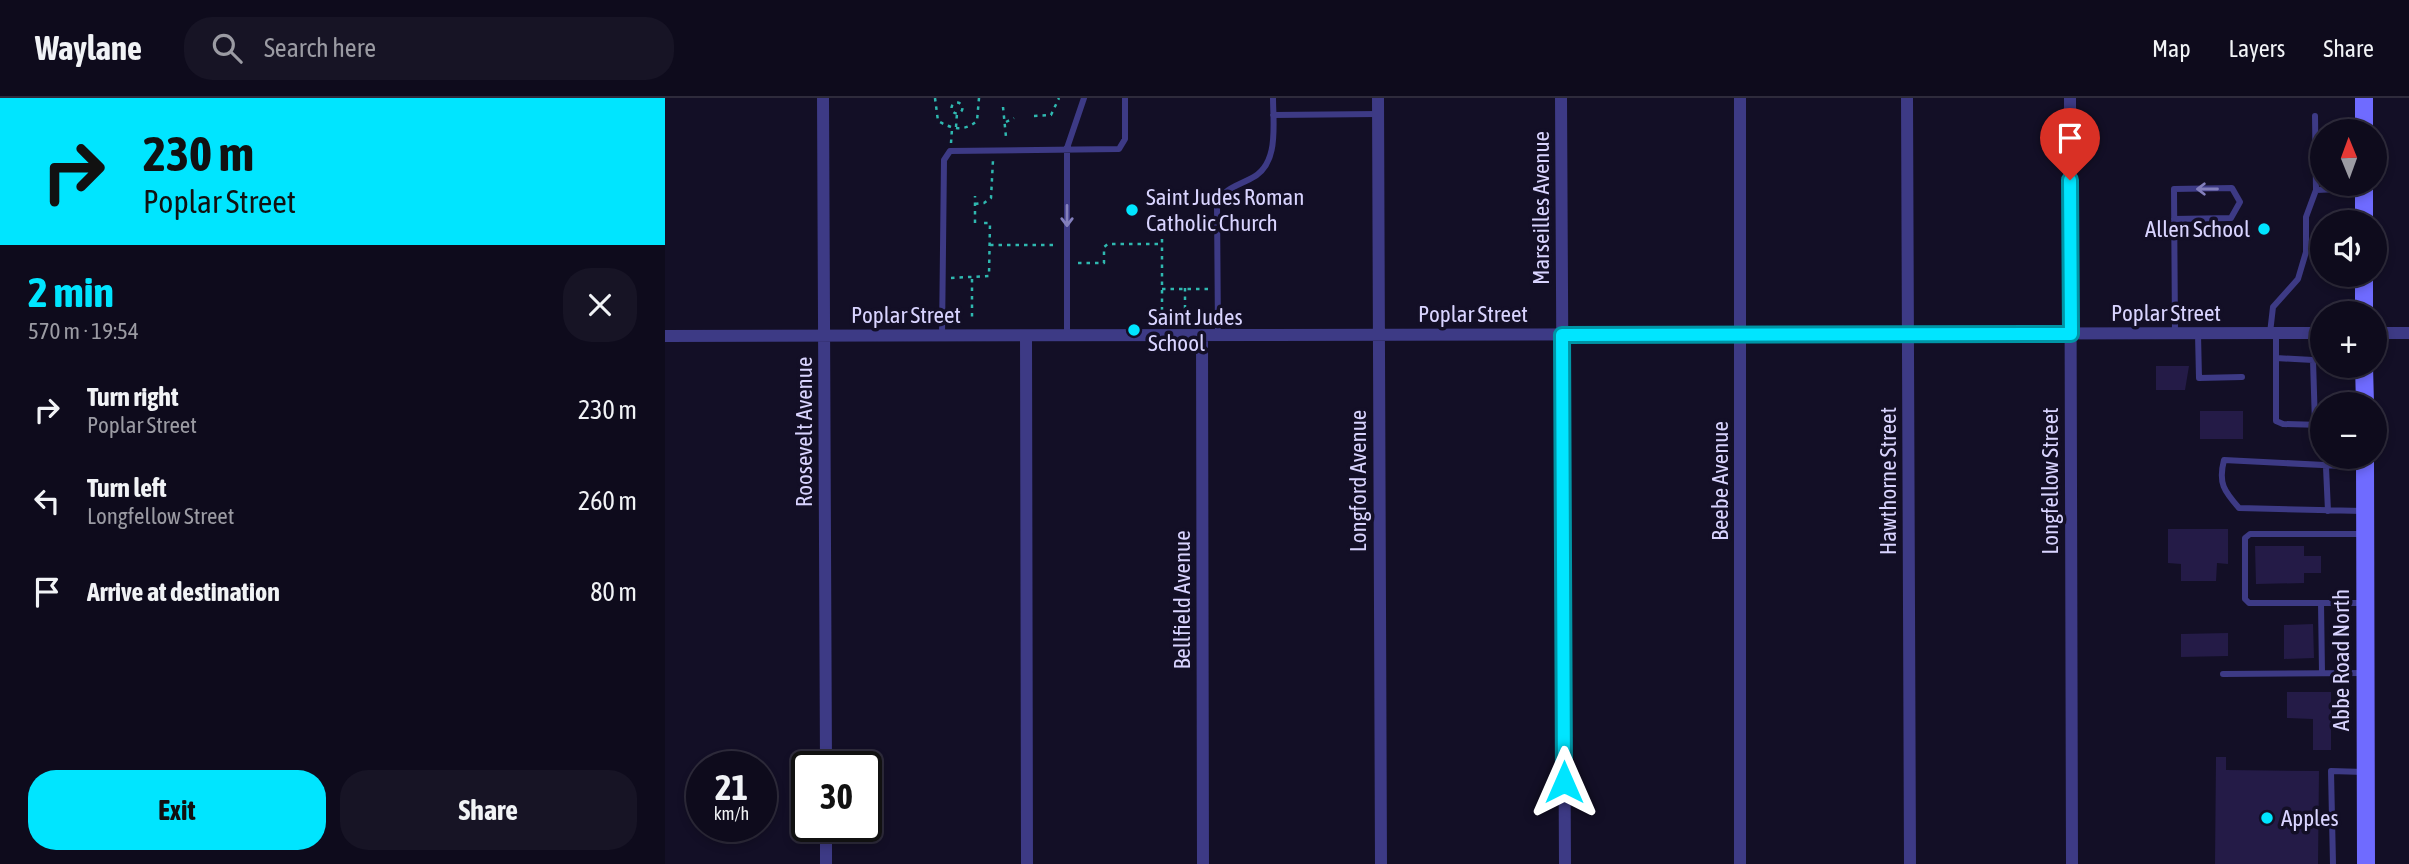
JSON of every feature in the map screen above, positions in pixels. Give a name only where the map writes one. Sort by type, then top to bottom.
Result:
[{"type":"main road","points":[[2364,98],[2364,119]]},
{"type":"main road","name":"Abbe Road North","points":[[2365,469],[2366,864]]},
{"type":"street","name":"Roosevelt Avenue","points":[[823,98],[826,751]]},
{"type":"street","name":"Longford Avenue","points":[[1378,98],[1381,864]]},
{"type":"street","name":"Marseilles Avenue","points":[[1561,98],[1565,864]]},
{"type":"street","name":"Beebe Avenue","points":[[1740,98],[1740,864]]},
{"type":"street","name":"Hawthorne Street","points":[[1907,98],[1910,864]]},
{"type":"street","name":"Longfellow Street","points":[[2070,98],[2073,864]]},
{"type":"street","name":"Poplar Street","points":[[665,336],[2310,333]]},
{"type":"street","points":[[2387,333],[2409,333]]},
{"type":"street","points":[[1026,336],[1027,864]]},
{"type":"street","name":"Bellfield Avenue","points":[[1202,336],[1203,864]]},
{"type":"street","points":[[826,842],[826,864]]},
{"type":"lane","points":[[1067,335],[1067,148],[1084,98]]},
{"type":"lane","points":[[942,336],[944,160],[950,151],[1119,149],[1124,146],[1125,98]]},
{"type":"lane","points":[[1218,335],[1217,205],[1223,192],[1259,175],[1265,165],[1272,151],[1273,98]]},
{"type":"lane","points":[[1273,115],[1378,114]]},
{"type":"lane","points":[[2174,219],[2231,219],[2240,202],[2232,188],[2174,189],[2174,219],[2175,334]]},
{"type":"lane","points":[[2310,424],[2276,421],[2273,306],[2298,279],[2306,252],[2306,217],[2314,196]]},
{"type":"lane","points":[[2198,334],[2199,377],[2242,377]]},
{"type":"lane","points":[[2276,358],[2313,360],[2316,392]]},
{"type":"lane","points":[[2310,466],[2224,460],[2222,488],[2239,508],[2365,511]]},
{"type":"lane","points":[[2326,469],[2328,511]]},
{"type":"lane","points":[[2365,534],[2250,534],[2245,538],[2245,599],[2249,603],[2365,603]]},
{"type":"lane","points":[[2321,603],[2322,673]]},
{"type":"lane","points":[[2223,674],[2365,673]]},
{"type":"lane","points":[[2333,864],[2331,771],[2366,772]]},
{"type":"path","points":[[935,98],[938,121],[953,129],[966,128],[977,121],[979,98]]},
{"type":"path","points":[[1034,116],[1051,115],[1059,98]]},
{"type":"path","points":[[1003,107],[1001,110],[1006,122],[1006,137]]},
{"type":"path","points":[[950,151],[957,113]]},
{"type":"path","points":[[1006,122],[1014,118]]},
{"type":"path","points":[[975,204],[984,203],[991,198],[993,158]]},
{"type":"path","points":[[975,196],[975,223]]},
{"type":"path","points":[[950,278],[989,276],[990,223],[984,223]]},
{"type":"path","points":[[1078,263],[1104,263],[1104,247],[1108,244],[1162,241],[1162,318]]},
{"type":"path","points":[[990,245],[1060,244]]},
{"type":"path","points":[[972,278],[972,318]]},
{"type":"path","points":[[1185,288],[1185,318]]},
{"type":"path","points":[[1162,289],[1212,289]]},
{"type":"building","points":[[2156,366],[2189,366],[2185,390],[2156,390]]},
{"type":"building","points":[[2200,411],[2243,411],[2243,439],[2200,439]]},
{"type":"building","points":[[2168,529],[2228,529],[2228,564],[2217,563],[2216,581],[2181,581],[2181,564],[2168,563]]},
{"type":"building","points":[[2255,546],[2304,546],[2304,556],[2321,556],[2321,573],[2304,573],[2304,583],[2256,584]]},
{"type":"building","points":[[2313,624],[2314,658],[2284,659],[2284,625]]},
{"type":"building","points":[[2228,633],[2228,656],[2181,657],[2181,634]]},
{"type":"building","points":[[2287,692],[2331,692],[2331,750],[2313,750],[2313,719],[2287,718]]},
{"type":"building","name":"Apples","points":[[2216,757],[2226,757],[2226,770],[2319,771],[2318,864],[2215,864]]},
{"type":"place","name":"Saint Judes Roman Catholic Church","points":[[1132,210]]},
{"type":"place","name":"Allen School","points":[[2264,229]]},
{"type":"place","name":"Saint Judes School","points":[[1134,330]]},
{"type":"place","name":"Apples","points":[[2267,818]]},
{"type":"route","points":[[1564,782],[1562,335],[2071,334],[2070,180]]}]
